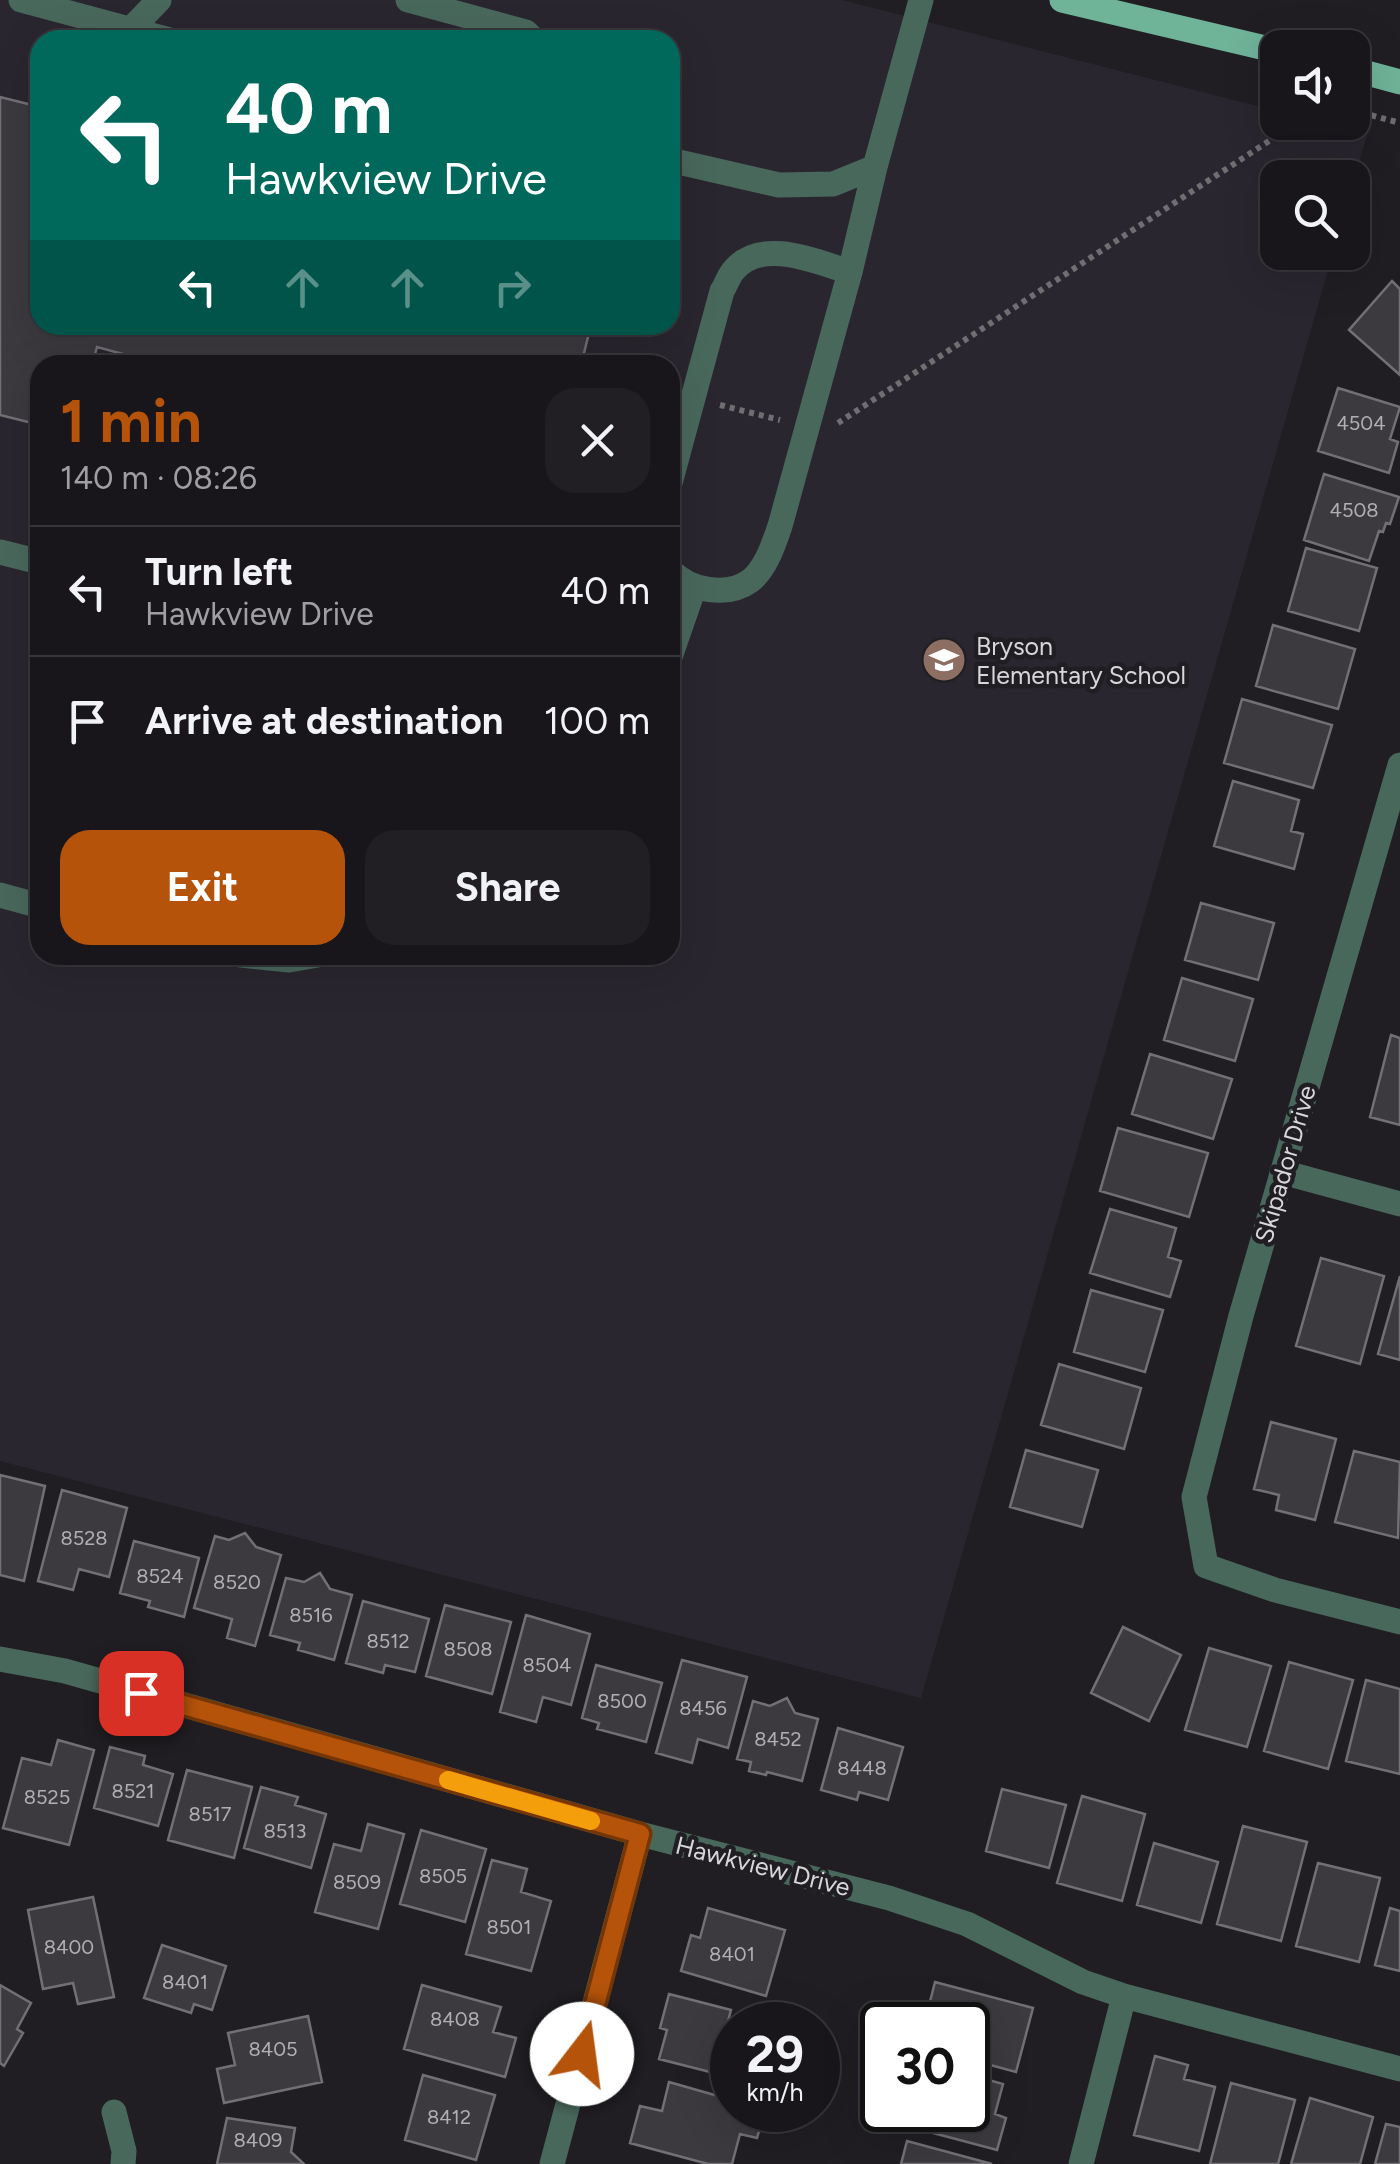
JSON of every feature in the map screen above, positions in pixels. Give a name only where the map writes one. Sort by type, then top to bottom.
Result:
[{"type":"main road","points":[[1062,0],[1260,48]]},
{"type":"main road","points":[[1370,74],[1400,82]]},
{"type":"street","points":[[20,0],[131,30],[159,0]]},
{"type":"street","points":[[408,0],[519,30]]},
{"type":"street","points":[[680,578],[694,588],[722,591],[750,581],[768,556],[807,428],[922,0]]},
{"type":"street","points":[[680,162],[778,185],[832,184],[875,167]]},
{"type":"street","points":[[680,446],[722,292],[735,268],[762,254],[787,254],[850,272]]},
{"type":"street","points":[[0,552],[30,560]]},
{"type":"street","points":[[680,628],[694,588]]},
{"type":"street","name":"Skipador Drive","points":[[1400,765],[1396,794],[1282,1172],[1194,1496],[1206,1566],[1275,1590],[1400,1622]]},
{"type":"street","points":[[0,895],[30,903]]},
{"type":"street","points":[[1282,1172],[1400,1204]]},
{"type":"street","name":"Hawkview Drive","points":[[0,1659],[64,1671],[640,1834],[905,1903],[967,1924],[1084,1982],[1124,1996],[1400,2069]]},
{"type":"street","points":[[552,2164],[640,1834]]},
{"type":"street","points":[[1081,2164],[1124,1996]]},
{"type":"street","points":[[114,2112],[124,2151],[123,2164]]},
{"type":"path","points":[[1370,115],[1400,123]]},
{"type":"path","points":[[693,398],[824,432],[1270,140]]},
{"type":"shaded area","name":"Bryson Elementary School","points":[[0,0],[842,0],[1260,107],[1260,140],[1365,140],[1360,160],[1260,160],[1260,270],[1328,270],[921,1698],[0,1461]]},
{"type":"building","points":[[0,97],[30,104],[30,335],[588,335],[584,355],[127,355],[97,347],[95,355],[30,355],[30,422],[0,415]]},
{"type":"building","points":[[1392,281],[1400,289],[1400,375],[1349,330]]},
{"type":"building","points":[[1338,388],[1400,407],[1390,439],[1398,442],[1389,473],[1318,451]]},
{"type":"building","points":[[1324,474],[1399,497],[1390,524],[1379,531],[1369,561],[1304,540]]},
{"type":"building","points":[[1306,548],[1377,568],[1359,631],[1288,611]]},
{"type":"building","points":[[1273,625],[1355,649],[1338,709],[1256,686]]},
{"type":"building","points":[[1242,699],[1332,725],[1313,788],[1224,763]]},
{"type":"building","points":[[1233,781],[1299,800],[1291,831],[1303,834],[1294,869],[1214,846]]},
{"type":"building","points":[[1201,903],[1274,923],[1258,980],[1185,960]]},
{"type":"building","points":[[1182,978],[1253,999],[1235,1061],[1164,1040]]},
{"type":"building","points":[[1391,1035],[1400,1038],[1400,1125],[1370,1117]]},
{"type":"building","points":[[1150,1054],[1232,1079],[1213,1139],[1132,1114]]},
{"type":"building","points":[[1118,1128],[1208,1153],[1189,1217],[1100,1191]]},
{"type":"building","points":[[1110,1209],[1176,1228],[1168,1257],[1181,1261],[1170,1297],[1090,1273]]},
{"type":"building","points":[[1321,1258],[1384,1276],[1360,1364],[1296,1346]]},
{"type":"building","points":[[1400,1276],[1400,1360],[1378,1354]]},
{"type":"building","points":[[1091,1290],[1163,1310],[1145,1372],[1074,1352]]},
{"type":"building","points":[[1059,1364],[1141,1388],[1124,1449],[1041,1425]]},
{"type":"building","points":[[1271,1422],[1336,1439],[1315,1520],[1276,1510],[1279,1495],[1254,1489]]},
{"type":"building","points":[[1026,1450],[1098,1470],[1082,1527],[1010,1507]]},
{"type":"building","points":[[1354,1451],[1400,1462],[1398,1538],[1335,1522]]},
{"type":"building","points":[[0,1475],[45,1486],[24,1581],[0,1575]]},
{"type":"building","points":[[62,1490],[127,1508],[109,1577],[79,1569],[73,1590],[38,1581]]},
{"type":"building","points":[[245,1533],[256,1547],[281,1555],[255,1646],[227,1638],[232,1619],[194,1608],[215,1536],[229,1540]]},
{"type":"building","points":[[134,1541],[199,1558],[184,1617],[148,1607],[150,1601],[120,1593]]},
{"type":"building","points":[[320,1573],[330,1589],[352,1595],[334,1660],[298,1650],[300,1643],[270,1635],[286,1578],[304,1582]]},
{"type":"building","points":[[363,1601],[429,1619],[415,1672],[385,1665],[383,1673],[346,1663]]},
{"type":"building","points":[[445,1605],[511,1622],[492,1694],[426,1676]]},
{"type":"building","points":[[526,1615],[590,1634],[571,1705],[543,1697],[536,1722],[500,1712]]},
{"type":"building","points":[[1123,1627],[1181,1655],[1149,1721],[1091,1693]]},
{"type":"building","points":[[1209,1648],[1271,1666],[1247,1747],[1185,1730]]},
{"type":"building","points":[[682,1660],[747,1677],[728,1748],[698,1739],[692,1763],[656,1753]]},
{"type":"building","points":[[1289,1662],[1353,1680],[1328,1769],[1264,1751]]},
{"type":"building","points":[[596,1665],[662,1683],[646,1742],[597,1729],[599,1723],[582,1718]]},
{"type":"building","points":[[1366,1680],[1400,1689],[1400,1774],[1346,1761]]},
{"type":"building","points":[[787,1698],[795,1713],[818,1719],[802,1781],[749,1771],[751,1762],[737,1759],[753,1701],[770,1706]]},
{"type":"building","points":[[838,1728],[903,1747],[888,1800],[859,1792],[857,1800],[821,1790]]},
{"type":"building","points":[[58,1740],[94,1750],[69,1845],[3,1828],[22,1758],[51,1765]]},
{"type":"building","points":[[110,1747],[145,1756],[143,1765],[173,1774],[158,1826],[94,1808]]},
{"type":"building","points":[[187,1770],[252,1787],[234,1858],[168,1840]]},
{"type":"building","points":[[261,1787],[298,1797],[295,1805],[326,1814],[311,1868],[244,1848]]},
{"type":"building","points":[[1002,1789],[1066,1805],[1049,1868],[986,1851]]},
{"type":"building","points":[[1082,1796],[1145,1814],[1122,1901],[1057,1883]]},
{"type":"building","points":[[368,1824],[404,1834],[378,1929],[315,1912],[334,1844],[361,1851]]},
{"type":"building","points":[[1243,1826],[1307,1842],[1281,1941],[1217,1924]]},
{"type":"building","points":[[421,1830],[486,1849],[465,1922],[400,1904]]},
{"type":"building","points":[[1154,1843],[1218,1862],[1201,1923],[1137,1905]]},
{"type":"building","points":[[492,1860],[527,1869],[521,1892],[551,1901],[531,1971],[466,1954]]},
{"type":"building","points":[[1318,1863],[1380,1878],[1359,1962],[1296,1946]]},
{"type":"building","points":[[93,1897],[114,1997],[78,2004],[73,1983],[43,1989],[28,1910]]},
{"type":"building","points":[[708,1908],[785,1930],[766,1996],[681,1971],[691,1935],[700,1938]]},
{"type":"building","points":[[1390,1908],[1400,1911],[1400,1971],[1375,1965]]},
{"type":"building","points":[[162,1945],[226,1966],[212,2010],[194,2004],[191,2013],[144,1998]]},
{"type":"building","points":[[935,1982],[1033,2008],[1016,2072],[990,2065],[990,2002],[930,2002]]},
{"type":"building","points":[[0,1985],[31,2003],[17,2029],[23,2033],[4,2066],[0,2063]]},
{"type":"building","points":[[422,1985],[501,2007],[493,2032],[516,2038],[505,2077],[404,2049]]},
{"type":"building","points":[[669,1994],[710,2005],[710,2072],[659,2059],[667,2030],[660,2028]]},
{"type":"building","points":[[308,2016],[322,2082],[224,2103],[217,2069],[235,2065],[228,2033]]},
{"type":"building","points":[[1155,2056],[1188,2065],[1184,2079],[1215,2087],[1199,2151],[1134,2135]]},
{"type":"building","points":[[423,2075],[495,2095],[476,2160],[405,2140]]},
{"type":"building","points":[[990,2080],[1003,2084],[995,2114],[1006,2118],[997,2150],[930,2132],[990,2132]]},
{"type":"building","points":[[669,2082],[710,2094],[710,2132],[759,2132],[757,2138],[740,2134],[732,2164],[708,2164],[630,2143],[640,2106],[662,2111]]},
{"type":"building","points":[[1231,2083],[1295,2100],[1278,2164],[1210,2164]]},
{"type":"building","points":[[1310,2098],[1373,2117],[1360,2164],[1291,2164]]},
{"type":"building","points":[[227,2118],[295,2128],[291,2152],[304,2164],[217,2164]]},
{"type":"building","points":[[1386,2124],[1400,2127],[1400,2164],[1375,2164]]},
{"type":"building","points":[[907,2141],[992,2164],[901,2164]]},
{"type":"slow traffic","points":[[448,1780],[591,1821]]},
{"type":"place","name":"Bryson Elementary School","points":[[944,660]]},
{"type":"route","points":[[141,1693],[640,1834],[582,2054]]}]
